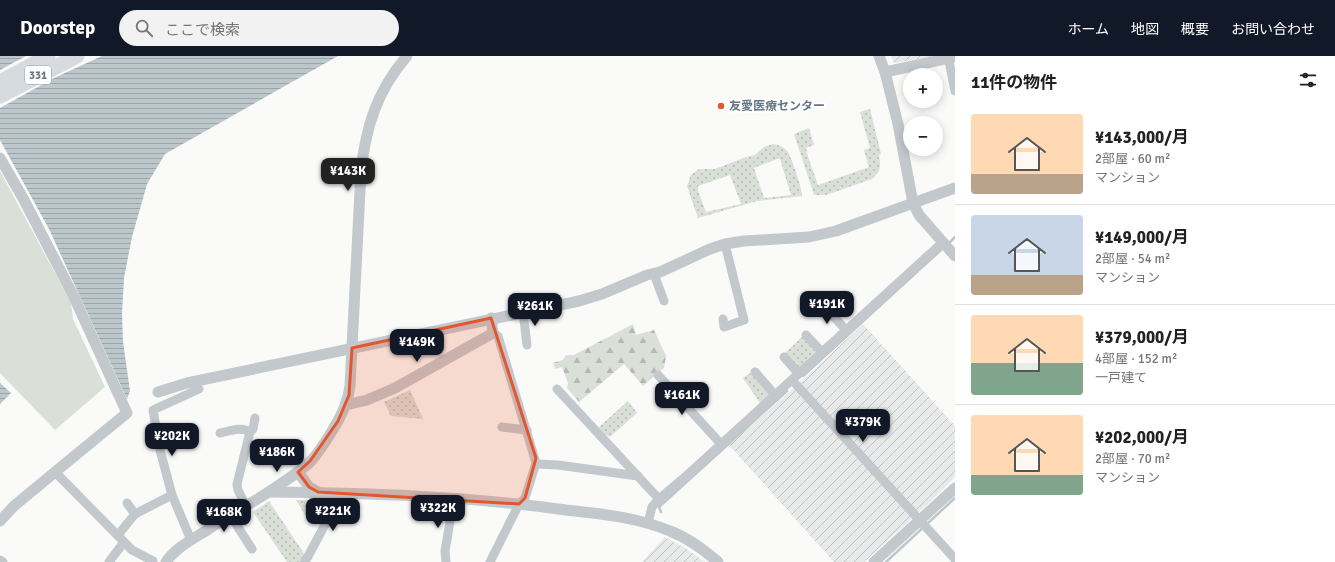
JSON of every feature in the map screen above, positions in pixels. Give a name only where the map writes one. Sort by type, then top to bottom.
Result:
[{"type":"highway","name":"331","points":[[0,82],[48,56]]},
{"type":"highway","name":"331","points":[[0,96],[77,56]]},
{"type":"street","points":[[166,562],[170,556],[191,540],[270,492],[298,472],[310,461],[322,446],[338,421],[349,395],[361,171],[366,138],[372,115],[382,93],[396,70],[407,56]]},
{"type":"street","points":[[879,56],[885,72],[898,124],[913,203],[919,215],[955,256]]},
{"type":"street","points":[[885,72],[950,57],[955,91]]},
{"type":"street","points":[[0,158],[24,200],[74,297],[127,413],[14,506],[0,521]]},
{"type":"street","points":[[158,392],[187,383],[491,318],[579,301],[596,296],[647,275],[660,272],[710,249],[725,244],[822,235],[955,188]]},
{"type":"street","points":[[648,524],[652,507],[659,499],[943,242]]},
{"type":"street","points":[[723,319],[724,327],[744,320],[725,244]]},
{"type":"street","points":[[654,274],[664,301]]},
{"type":"street","points":[[823,305],[846,330]]},
{"type":"street","points":[[522,312],[527,345]]},
{"type":"street","points":[[491,318],[493,333]]},
{"type":"street","points":[[346,404],[367,400],[395,388],[493,333]]},
{"type":"street","points":[[490,562],[519,504],[524,498],[536,464],[536,458],[498,336],[493,333]]},
{"type":"street","points":[[806,335],[822,352]]},
{"type":"street","points":[[784,357],[795,377],[955,559]]},
{"type":"street","points":[[755,372],[775,395]]},
{"type":"street","points":[[658,375],[721,444]]},
{"type":"street","points":[[191,540],[178,513],[172,495],[160,450],[152,410],[199,389]]},
{"type":"street","points":[[557,389],[659,499]]},
{"type":"street","points":[[246,506],[238,490],[237,484],[255,418]]},
{"type":"street","points":[[502,428],[527,430]]},
{"type":"street","points":[[220,433],[241,429],[250,432]]},
{"type":"street","points":[[536,464],[558,465],[638,476]]},
{"type":"street","points":[[55,472],[132,550],[152,562]]},
{"type":"street","points":[[298,472],[309,487],[318,492]]},
{"type":"street","points":[[874,562],[955,488]]},
{"type":"street","points":[[270,492],[318,492],[454,498],[519,504],[618,517],[669,530],[704,550],[718,562]]},
{"type":"street","points":[[305,562],[342,493]]},
{"type":"street","points":[[109,562],[135,514],[172,495]]},
{"type":"street","points":[[446,562],[445,551],[454,498]]},
{"type":"street","points":[[128,503],[135,514]]},
{"type":"street","points":[[230,515],[252,549]]},
{"type":"highlighted area","points":[[491,318],[536,458],[525,498],[519,504],[318,492],[309,487],[298,472],[310,461],[338,421],[349,395],[352,348]]},
{"type":"shaded area","points":[[0,56],[338,56],[165,154],[147,184],[132,237],[124,278],[122,313],[123,342],[130,391],[127,399],[49,229],[0,140]]},
{"type":"shaded area","points":[[891,56],[936,56],[894,63]]},
{"type":"shaded area","points":[[863,324],[955,426],[955,477],[927,505],[864,562],[834,562],[729,445],[802,381]]},
{"type":"shaded area","points":[[0,383],[11,393],[0,404]]},
{"type":"shaded area","points":[[665,537],[685,548],[705,562],[642,562]]},
{"type":"green space","points":[[870,109],[881,154],[879,155],[879,171],[872,179],[826,195],[814,195],[794,134],[809,128],[814,145],[806,148],[818,185],[869,167],[864,150],[870,148],[860,112]]},
{"type":"green space","points":[[773,144],[779,145],[787,151],[796,173],[802,196],[757,201],[698,218],[687,186],[691,175],[699,169],[715,169],[755,155],[764,147]],"holes":[[[780,159],[791,195],[764,198],[754,168]],[[730,175],[741,204],[706,212],[698,191],[698,186]]]},
{"type":"green space","points":[[0,171],[71,303],[73,319],[105,387],[55,430],[0,373]]},
{"type":"green space","points":[[633,324],[636,335],[654,330],[666,356],[664,368],[643,386],[624,364],[579,402],[567,388],[568,383],[562,367],[555,369],[553,363],[563,360],[566,355],[574,355]]},
{"type":"green space","points":[[803,336],[816,351],[798,368],[785,353]]},
{"type":"green space","points":[[750,373],[769,395],[760,403],[743,378]]},
{"type":"green space","points":[[410,390],[423,419],[391,416],[384,402]]},
{"type":"green space","points":[[628,401],[637,413],[610,437],[604,434],[599,427]]},
{"type":"green space","points":[[296,500],[332,501],[321,524],[314,513],[307,518]]},
{"type":"green space","points":[[269,501],[305,555],[301,562],[287,562],[253,512]]},
{"type":"pier","points":[[26,56],[102,56],[54,78],[0,108],[0,70]]},
{"type":"waterway","points":[[950,242],[955,237]]},
{"type":"waterway","points":[[803,376],[941,250]]},
{"type":"waterway","points":[[661,512],[659,507],[787,391]]},
{"type":"waterway","points":[[886,562],[955,498]]},
{"type":"place","name":"友愛医療センター","points":[[721,106]]}]
